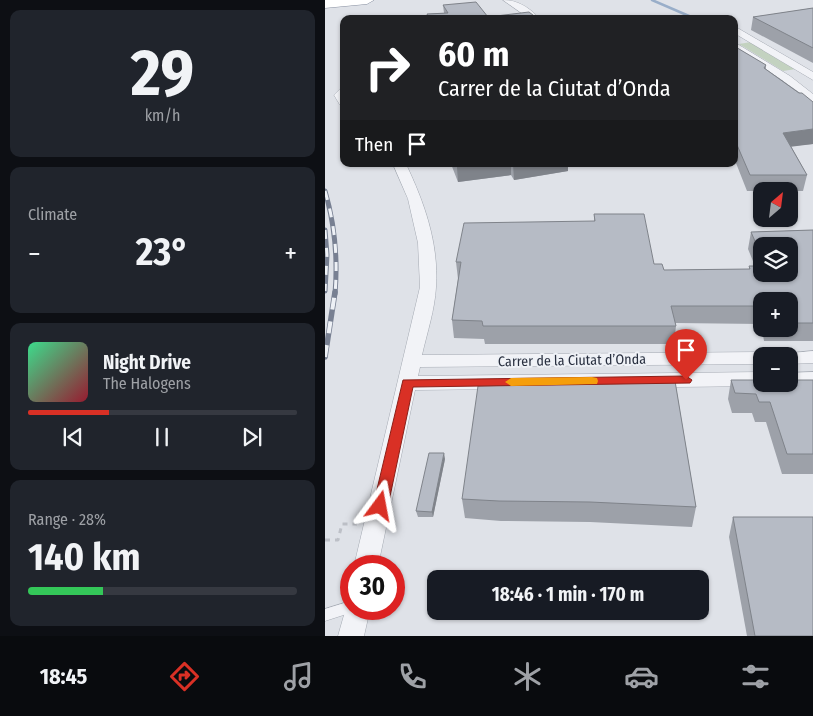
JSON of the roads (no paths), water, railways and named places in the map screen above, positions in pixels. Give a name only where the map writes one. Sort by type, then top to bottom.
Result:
[{"type":"highway","points":[[325,3],[340,0]]},
{"type":"highway","points":[[325,3],[367,0]]},
{"type":"street","points":[[507,0],[521,6],[531,15]]},
{"type":"street","points":[[738,27],[813,77]]},
{"type":"street","points":[[739,51],[786,78],[813,100]]},
{"type":"street","points":[[369,555],[413,361],[427,287],[426,243],[415,199],[400,167]]},
{"type":"street","points":[[798,358],[813,357]]},
{"type":"street","name":"Carrer de la Ciutat d’Onda","points":[[413,361],[753,358]]},
{"type":"street","points":[[798,379],[813,379]]},
{"type":"street","name":"Carrer de la Ciutat d’Onda","points":[[408,383],[753,380]]},
{"type":"street","points":[[351,636],[355,620]]},
{"type":"lane","points":[[325,615],[340,610]]},
{"type":"waterway","points":[[652,0],[687,15]]},
{"type":"railway","points":[[325,191],[335,242],[335,294]]},
{"type":"railway","points":[[325,230],[327,255],[325,291]]},
{"type":"railway","points":[[325,357],[335,292]]}]
